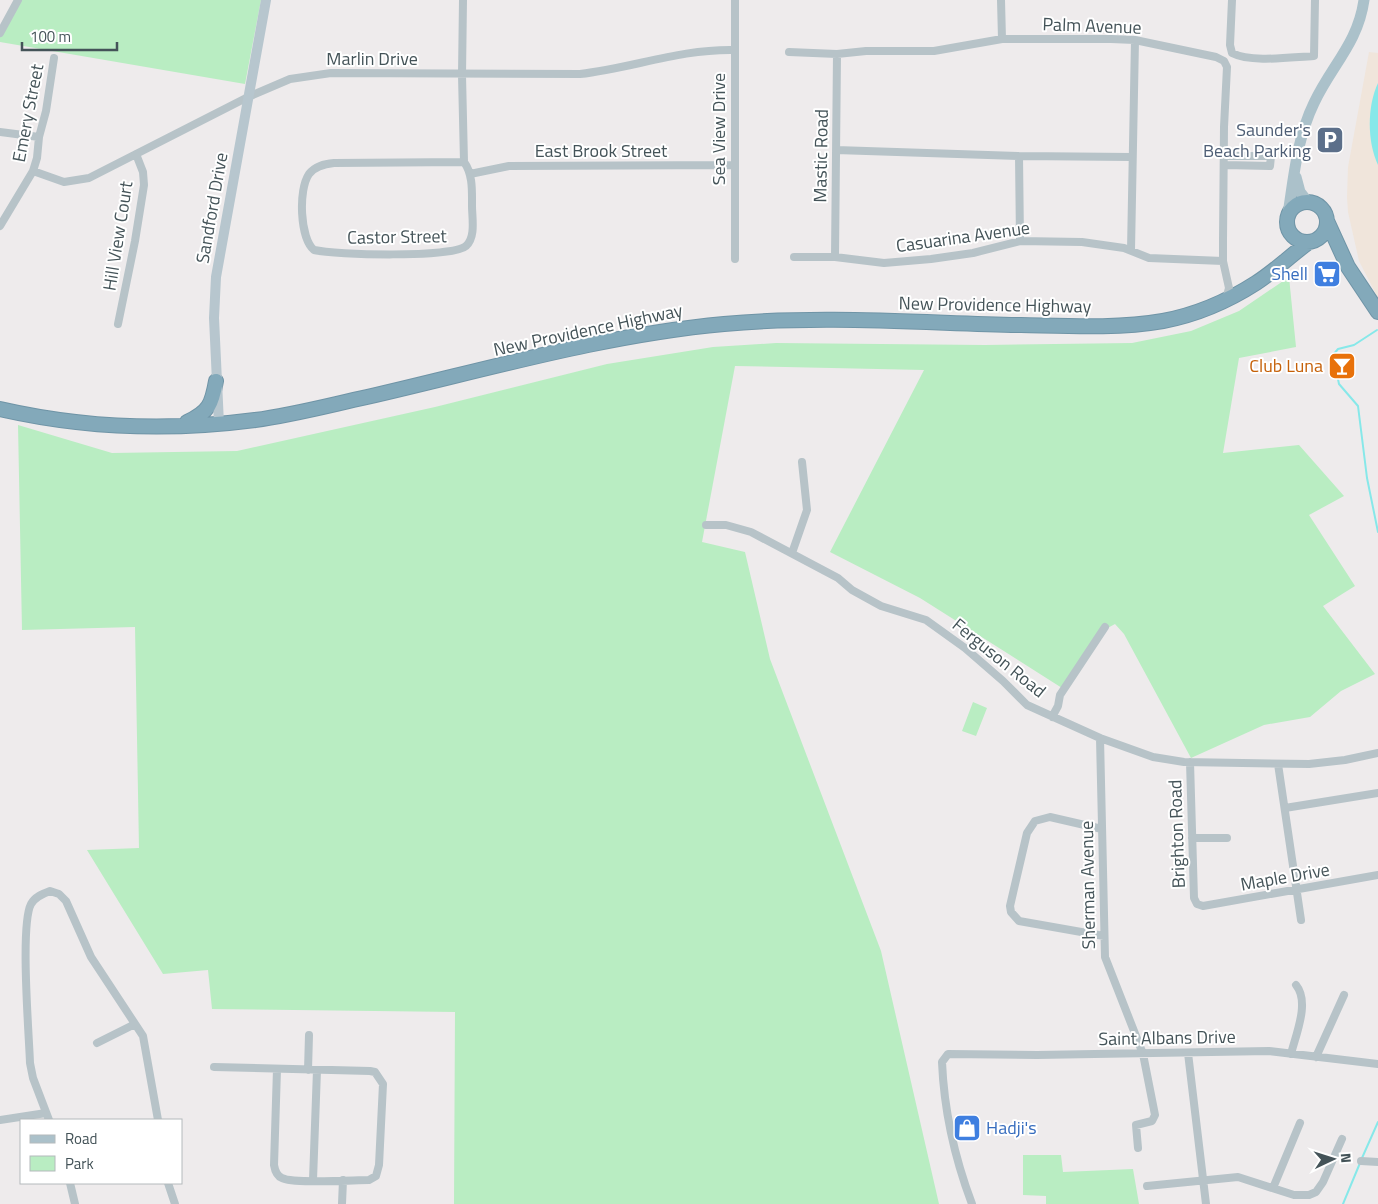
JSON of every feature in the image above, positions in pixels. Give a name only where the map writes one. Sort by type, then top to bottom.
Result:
[{"type":"highway","points":[[1348,267],[1326,245],[1312,241],[1302,241],[1292,236],[1287,224],[1288,214],[1297,204],[1307,201],[1322,208],[1348,267],[1378,312]]},
{"type":"highway","points":[[1312,241],[1324,233],[1327,221]]},
{"type":"highway","name":"New Providence Highway","points":[[1269,273],[1289,249],[1292,236]]},
{"type":"highway","name":"New Providence Highway","points":[[0,409],[62,420],[138,426],[220,424],[301,412],[609,341],[671,330],[781,321],[1044,325],[1133,324],[1163,320],[1196,312],[1269,273],[1312,241]]},
{"type":"highway","points":[[179,425],[202,415],[209,406],[216,381]]},
{"type":"main road","points":[[1288,214],[1303,128],[1320,90],[1354,38],[1364,0]]},
{"type":"main road","points":[[1295,168],[1300,192],[1307,201]]},
{"type":"street","points":[[0,32],[18,0]]},
{"type":"street","name":"Sandford Drive","points":[[220,424],[216,381],[215,284],[266,0]]},
{"type":"street","name":"Castor Street","points":[[463,0],[464,162],[470,174],[472,236],[465,248],[449,253],[338,254],[314,250],[306,240],[303,195],[307,180],[314,170],[321,165],[334,163],[464,162]]},
{"type":"street","name":"Sea View Drive","points":[[734,259],[735,0]]},
{"type":"street","points":[[1001,0],[1002,39]]},
{"type":"street","points":[[1232,0],[1230,45],[1232,53],[1252,58],[1314,56],[1315,0]]},
{"type":"street","name":"Palm Avenue","points":[[788,52],[838,54],[866,51],[934,51],[1002,39],[1135,40],[1224,60],[1228,77],[1224,127],[1223,261],[1232,293]]},
{"type":"street","points":[[1131,250],[1131,157],[1135,40]]},
{"type":"street","name":"Marlin Drive","points":[[33,171],[55,180],[75,181],[89,178],[248,97],[290,79],[310,75],[331,73],[580,74],[603,71],[671,55],[712,50],[734,50]]},
{"type":"street","name":"Mastic Road","points":[[835,257],[838,54]]},
{"type":"street","name":"Emery Street","points":[[0,226],[33,171],[37,158],[38,137],[46,111],[54,58]]},
{"type":"street","points":[[0,132],[38,137]]},
{"type":"street","points":[[836,150],[1019,156],[1131,157]]},
{"type":"street","name":"Hill View Court","points":[[118,324],[144,186],[143,172],[136,154]]},
{"type":"street","points":[[1019,156],[1020,241]]},
{"type":"street","points":[[1225,156],[1271,156],[1270,166],[1225,165]]},
{"type":"street","name":"East Brook Street","points":[[470,174],[509,166],[733,165]]},
{"type":"street","name":"Casuarina Avenue","points":[[794,257],[835,257],[884,263],[972,253],[1020,241],[1082,242],[1131,250],[1150,258],[1223,261]]},
{"type":"street","points":[[792,553],[807,510],[802,462]]},
{"type":"street","name":"Ferguson Road","points":[[706,525],[726,525],[751,532],[838,578],[868,599],[926,620],[965,648],[1003,681],[1027,706],[1100,738],[1153,757],[1190,762],[1326,763],[1378,752]]},
{"type":"street","points":[[1052,717],[1058,706],[1060,694],[1106,627]]},
{"type":"street","name":"Sherman Avenue","points":[[1100,738],[1106,963],[1142,1054],[1155,1116],[1152,1121],[1136,1125],[1138,1148]]},
{"type":"street","name":"Brighton Road","points":[[1190,762],[1194,898],[1197,904]]},
{"type":"street","points":[[1278,764],[1301,920]]},
{"type":"street","points":[[1285,808],[1378,794]]},
{"type":"street","points":[[1102,829],[1050,817],[1035,821],[1027,833],[1010,906],[1011,912],[1019,921],[1104,936]]},
{"type":"street","points":[[1192,838],[1226,838]]},
{"type":"street","name":"Maple Drive","points":[[1197,904],[1203,906],[1378,875]]},
{"type":"street","points":[[0,1120],[47,1116],[33,1078],[30,1063],[26,935],[27,916],[36,897],[50,891],[59,894],[66,902],[91,957],[143,1036],[158,1119]]},
{"type":"street","points":[[1291,1054],[1302,1005],[1300,990],[1296,985]]},
{"type":"street","points":[[1316,1057],[1344,995]]},
{"type":"street","points":[[97,1043],[135,1024]]},
{"type":"street","points":[[308,1070],[309,1035]]},
{"type":"street","name":"Saint Albans Drive","points":[[972,1204],[955,1151],[942,1072],[944,1057],[956,1052],[1038,1055],[1269,1051],[1378,1064]]},
{"type":"street","points":[[1188,1053],[1206,1204]]},
{"type":"street","points":[[214,1066],[370,1071],[378,1075],[383,1084],[378,1171],[369,1180],[285,1180],[275,1171],[277,1069]]},
{"type":"street","points":[[313,1180],[317,1070]]},
{"type":"street","points":[[1273,1188],[1300,1122]]},
{"type":"street","points":[[1147,1186],[1238,1177],[1300,1195],[1309,1195],[1316,1192],[1342,1140]]},
{"type":"street","points":[[1361,1161],[1378,1162]]},
{"type":"street","points":[[342,1180],[342,1204]]},
{"type":"street","points":[[70,1184],[75,1204]]},
{"type":"street","points":[[168,1184],[174,1204]]},
{"type":"green space","points":[[20,0],[261,0],[245,84],[0,42],[0,36]]},
{"type":"green space","points":[[1289,277],[1296,347],[1239,358],[1223,453],[1299,445],[1344,496],[1309,515],[1355,586],[1323,606],[1375,674],[1341,691],[1310,717],[1264,725],[1191,758],[1124,634],[1115,624],[1104,630],[1062,688],[920,598],[830,552],[924,370],[735,366],[702,542],[745,552],[770,659],[881,951],[939,1204],[454,1204],[455,1012],[212,1009],[208,970],[163,974],[87,850],[139,848],[135,627],[22,630],[18,425],[112,453],[237,451],[435,407],[607,364],[713,347],[776,343],[985,345],[1132,343],[1191,331],[1239,311]]},
{"type":"green space","points":[[973,702],[987,708],[976,736],[962,731]]},
{"type":"green space","points":[[1023,1155],[1061,1155],[1063,1172],[1133,1169],[1139,1204],[1046,1204],[1046,1196],[1023,1195]]},
{"type":"sand","points":[[1369,52],[1378,53],[1378,83],[1372,107],[1370,132],[1378,165],[1378,298],[1359,261],[1348,212],[1347,197],[1348,167]]},
{"type":"water","points":[[1378,83],[1378,165],[1374,156],[1370,135],[1370,113],[1374,92]]},
{"type":"waterway","points":[[1377,330],[1354,345],[1338,349],[1333,355],[1339,384],[1358,406],[1367,478],[1378,532]]},
{"type":"waterway","points":[[1362,1158],[1378,1122]]},
{"type":"waterway","points":[[1343,1204],[1360,1163]]},
{"type":"place","name":"Saunder's Beach Parking","points":[[1330,140]]},
{"type":"place","name":"Shell","points":[[1327,274]]},
{"type":"place","name":"Club Luna","points":[[1342,366]]},
{"type":"place","name":"Hadji's","points":[[967,1128]]}]
